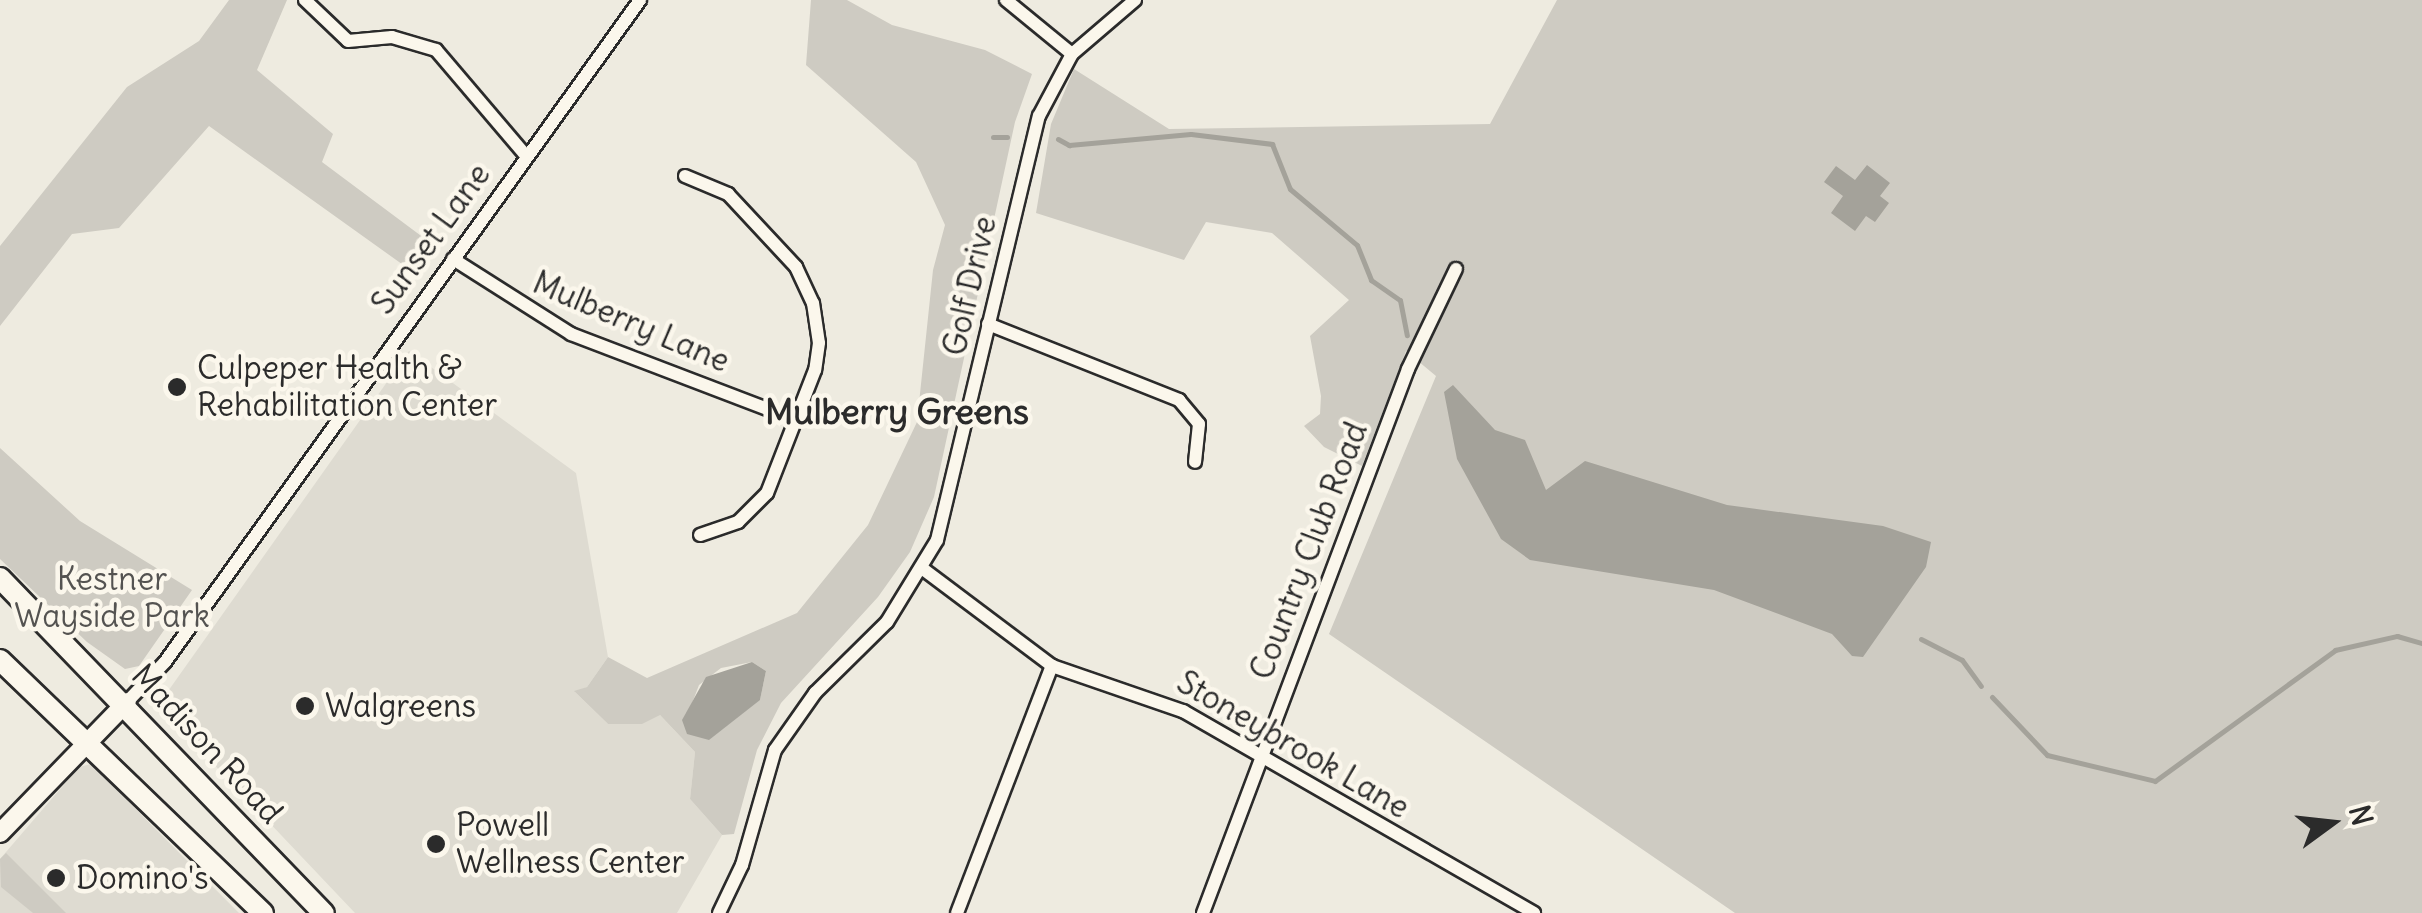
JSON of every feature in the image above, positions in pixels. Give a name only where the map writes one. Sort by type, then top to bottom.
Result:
[{"type":"main road","name":"Madison Road","points":[[0,578],[127,702],[324,913]]},
{"type":"main road","points":[[0,660],[263,913]]},
{"type":"street","points":[[305,0],[340,35],[357,43],[411,40],[436,50],[527,157]]},
{"type":"street","name":"Sunset Lane","points":[[0,833],[165,662],[640,0]]},
{"type":"street","points":[[1006,0],[1072,54]]},
{"type":"street","name":"Golf Drive","points":[[718,913],[742,865],[775,750],[815,693],[887,622],[923,569],[953,486],[1039,116],[1072,54],[1135,0]]},
{"type":"street","points":[[685,176],[748,210],[807,286],[819,343],[796,420],[760,502],[738,522],[700,535]]},
{"type":"street","name":"Mulberry Lane","points":[[454,259],[571,334],[796,420]]},
{"type":"street","name":"Country Club Road","points":[[1203,913],[1408,369],[1456,269]]},
{"type":"street","points":[[988,324],[1179,400],[1199,424],[1195,462]]},
{"type":"street","name":"Stoneybrook Lane","points":[[923,569],[1052,666],[1157,698],[1534,913]]},
{"type":"street","points":[[957,913],[1052,666]]},
{"type":"shaded area","points":[[1867,165],[1890,183],[1880,196],[1889,203],[1875,222],[1866,216],[1855,231],[1831,213],[1843,196],[1824,182],[1836,166],[1855,180]]},
{"type":"shaded area","points":[[409,351],[576,473],[608,657],[587,687],[575,692],[608,724],[659,714],[695,752],[690,799],[722,835],[677,913],[355,913],[168,716],[166,694]]},
{"type":"shaded area","points":[[1453,385],[1495,430],[1525,440],[1546,490],[1585,461],[1727,505],[1883,526],[1931,542],[1926,567],[1863,657],[1852,656],[1832,634],[1714,590],[1530,560],[1501,539],[1457,459],[1444,392]]},
{"type":"shaded area","points":[[752,662],[766,671],[760,700],[709,740],[687,734],[682,720],[706,677]]},
{"type":"shaded area","points":[[91,764],[239,913],[0,913],[0,859],[79,767]]},
{"type":"green space","points":[[229,0],[287,0],[257,70],[333,134],[322,162],[436,247],[420,277],[209,126],[119,228],[72,234],[0,326],[0,246],[127,87],[199,41]]},
{"type":"green space","points":[[811,0],[847,0],[892,25],[985,50],[1032,74],[1015,122],[934,497],[910,552],[878,597],[781,703],[757,750],[734,834],[722,835],[690,799],[695,752],[660,715],[642,724],[608,724],[574,691],[587,687],[608,657],[647,678],[797,613],[868,525],[917,422],[933,270],[945,225],[916,162],[806,65]],"holes":[[[752,662],[766,671],[760,700],[691,706],[699,685],[721,668]]]},
{"type":"green space","points":[[1557,0],[2422,0],[2422,913],[1735,913],[1329,634],[1436,376],[1406,351],[1362,466],[1324,447],[1304,426],[1320,414],[1321,396],[1310,336],[1349,300],[1272,233],[1206,222],[1184,260],[1036,213],[1051,124],[1074,69],[1169,129],[1490,124]]},
{"type":"green space","name":"Kestner Wayside Park","points":[[0,448],[80,521],[192,590],[139,666],[125,669],[87,642],[0,559]]},
{"type":"green space","points":[[6,853],[66,913],[33,913],[1,887],[0,859]]},
{"type":"waterway","points":[[1058,139],[1069,145],[1191,134],[1272,144],[1290,189],[1357,245],[1371,280],[1400,300],[1407,335]]},
{"type":"waterway","points":[[993,137],[1007,137]]},
{"type":"waterway","points":[[1992,697],[2047,755],[2155,781],[2335,650],[2397,636],[2422,643]]},
{"type":"waterway","points":[[1921,639],[1962,660],[1981,686]]},
{"type":"place","name":"Culpeper Health & Rehabilitation Center","points":[[177,387]]},
{"type":"place","name":"Walgreens","points":[[305,706]]},
{"type":"place","name":"Powell Wellness Center","points":[[436,844]]},
{"type":"place","name":"Domino's","points":[[56,878]]},
{"type":"district","name":"Mulberry Greens","points":[[897,411]]}]
